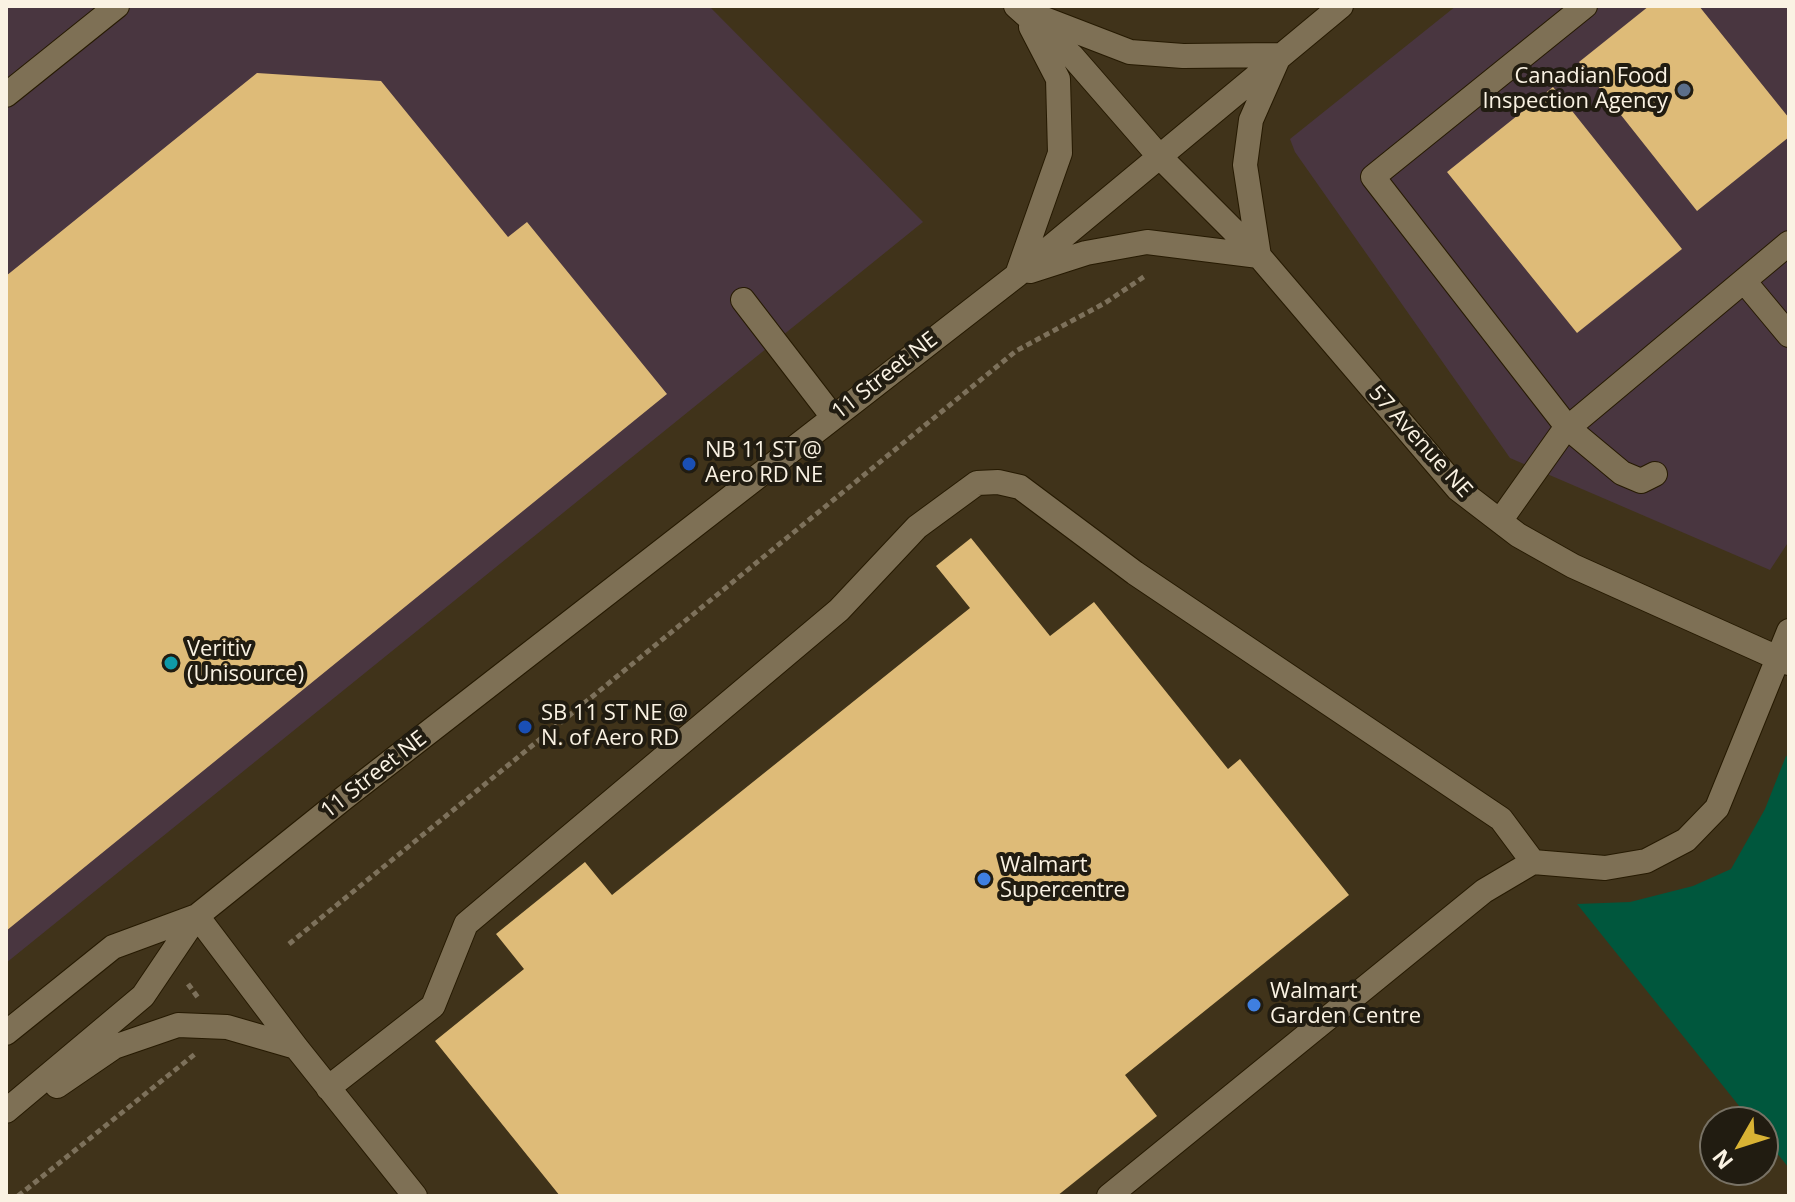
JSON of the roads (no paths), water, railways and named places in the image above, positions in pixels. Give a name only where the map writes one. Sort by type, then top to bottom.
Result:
[{"type":"street","points":[[6,95],[117,6]]},
{"type":"street","name":"11 Street NE","points":[[6,1033],[113,947],[197,916],[1017,275],[1341,6]]},
{"type":"street","points":[[1585,6],[1373,177],[1568,428],[1622,473],[1641,481],[1655,474]]},
{"type":"street","points":[[1017,275],[1086,253],[1147,242],[1259,256],[1245,165],[1251,120],[1280,55],[1183,56],[1130,52],[1019,8]]},
{"type":"street","points":[[1017,275],[1060,153],[1058,79],[1019,8]]},
{"type":"street","name":"57 Avenue NE","points":[[1019,8],[1072,56],[1159,156],[1259,256],[1458,489],[1518,535],[1573,566],[1783,660]]},
{"type":"street","points":[[1500,521],[1568,428],[1789,243]]},
{"type":"street","points":[[1744,281],[1789,335]]},
{"type":"street","points":[[743,300],[833,417]]},
{"type":"street","points":[[328,1088],[433,1006],[466,924],[839,610],[917,527],[977,483],[998,482],[1020,487],[1135,573],[1501,819],[1533,862]]},
{"type":"street","points":[[1109,1196],[1484,891],[1533,862],[1605,868],[1646,861],[1686,840],[1717,808],[1783,660],[1789,631]]},
{"type":"street","points":[[197,916],[415,1196]]},
{"type":"street","name":"11 Street NE","points":[[6,1111],[143,996],[197,916]]},
{"type":"street","points":[[6,1119],[114,1047],[178,1025],[227,1027],[296,1047]]},
{"type":"place","name":"Canadian Food Inspection Agency","points":[[1684,90]]},
{"type":"place","name":"NB 11 ST @ Aero RD NE","points":[[689,464]]},
{"type":"place","name":"Veritiv (Unisource)","points":[[171,663]]},
{"type":"place","name":"SB 11 ST NE @ N. of Aero RD","points":[[525,727]]},
{"type":"place","name":"Walmart Supercentre","points":[[984,879]]},
{"type":"place","name":"Walmart Garden Centre","points":[[1254,1005]]}]
